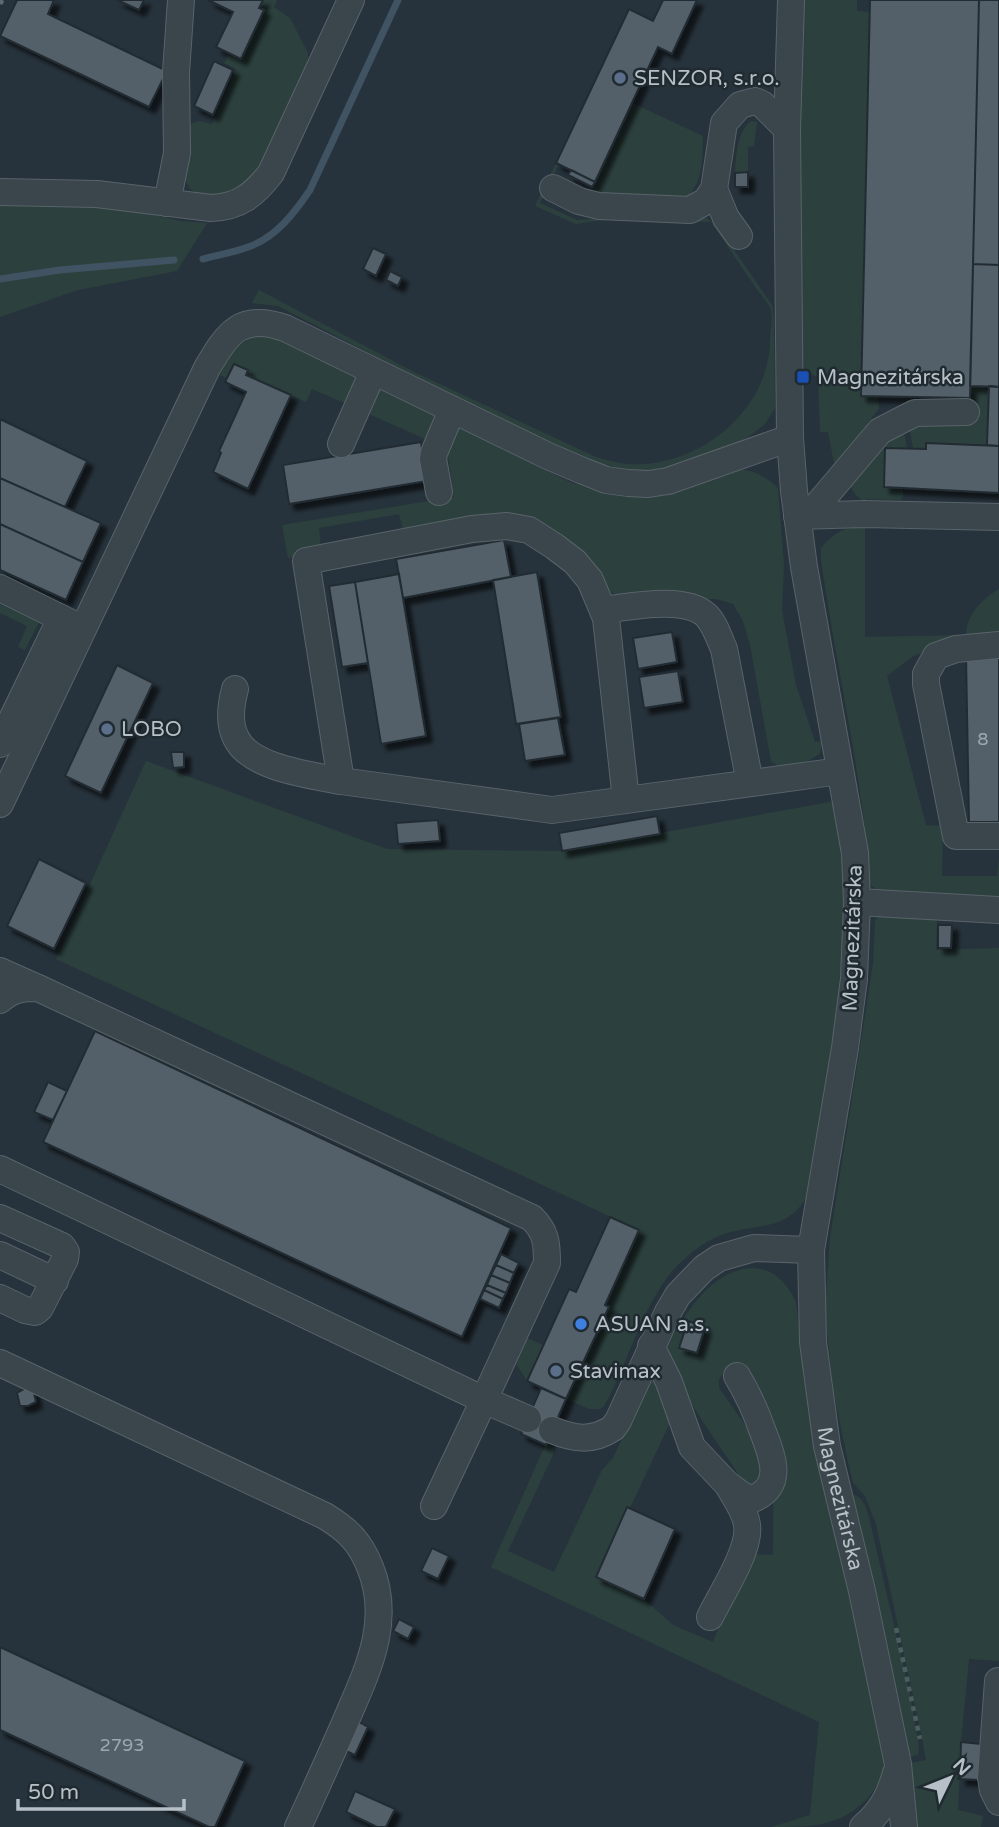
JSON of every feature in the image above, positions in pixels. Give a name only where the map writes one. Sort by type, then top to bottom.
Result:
[{"type":"street","points":[[167,203],[177,153],[176,72],[181,0]]},
{"type":"street","points":[[0,192],[97,194],[226,207],[240,203],[261,186],[275,164],[351,0]]},
{"type":"street","name":"Magnezitárska","points":[[792,0],[788,129],[790,438],[840,771],[855,853],[857,902],[854,979],[845,1048],[811,1250],[813,1342],[827,1446],[862,1591],[898,1764],[904,1827]]},
{"type":"street","points":[[553,188],[579,201],[599,206],[690,210],[706,201],[713,189],[724,123],[740,105],[755,101],[762,104],[788,129]]},
{"type":"street","points":[[713,189],[726,218],[739,236]]},
{"type":"street","points":[[0,744],[72,623],[219,347],[232,331],[257,321],[285,328],[452,410],[606,480],[648,484],[668,481],[790,438]]},
{"type":"street","points":[[341,444],[373,372]]},
{"type":"street","points":[[439,492],[433,459],[452,410]]},
{"type":"street","points":[[803,516],[880,431],[915,413],[967,412]]},
{"type":"street","points":[[803,516],[865,514],[999,517]]},
{"type":"street","points":[[341,781],[306,561],[472,529],[507,526],[529,530],[575,562],[590,580],[603,610],[626,800]]},
{"type":"street","points":[[0,588],[72,623]]},
{"type":"street","points":[[603,610],[661,603],[687,606],[705,614],[724,649],[750,783]]},
{"type":"street","points":[[0,804],[72,623]]},
{"type":"street","points":[[999,645],[956,649],[936,656],[926,674],[926,684],[956,836],[999,836]]},
{"type":"street","points":[[234,689],[231,707],[236,739],[247,751],[269,765],[341,781],[552,810],[840,771]]},
{"type":"street","points":[[857,902],[999,909]]},
{"type":"street","points":[[0,971],[532,1217],[543,1229],[547,1244],[547,1263],[434,1506]]},
{"type":"street","points":[[0,1000],[8,993],[21,988],[38,988]]},
{"type":"street","points":[[0,1169],[528,1419]]},
{"type":"street","points":[[0,1218],[62,1246],[66,1252],[46,1300],[35,1312],[0,1298]]},
{"type":"street","points":[[552,1430],[570,1437],[584,1438],[597,1437],[613,1428],[678,1295],[711,1262],[737,1251],[754,1248],[811,1250]]},
{"type":"street","points":[[0,1255],[55,1281]]},
{"type":"street","points":[[651,1346],[669,1382],[692,1447],[727,1484],[743,1496],[753,1499],[763,1495],[774,1474],[774,1459],[755,1409],[737,1376]]},
{"type":"street","points":[[0,1363],[325,1516],[345,1528],[357,1540],[376,1581],[380,1616],[377,1640],[368,1669],[298,1827]]},
{"type":"street","points":[[710,1617],[748,1538],[747,1523],[741,1507],[727,1484]]},
{"type":"street","points":[[998,1681],[991,1778],[999,1802]]},
{"type":"street","points":[[863,1827],[873,1819],[887,1800],[898,1764]]},
{"type":"green space","points":[[263,0],[277,0],[274,7],[290,18],[308,53],[307,73],[261,168],[245,183],[230,191],[206,196],[196,193],[190,189],[184,178],[188,125],[199,121],[212,124],[236,69],[224,63],[229,54],[241,59],[264,10],[259,8]]},
{"type":"green space","points":[[803,0],[857,0],[857,11],[870,12],[861,395],[878,396],[879,408],[835,468],[828,432],[820,432],[818,377],[805,372],[799,358],[799,127]]},
{"type":"green space","points":[[632,103],[703,136],[699,178],[685,199],[604,200],[592,187]]},
{"type":"green space","points":[[751,121],[757,122],[754,146],[748,147],[748,172],[735,173],[740,138]]},
{"type":"green space","points":[[556,163],[559,164],[540,203],[577,220],[610,217],[707,218],[719,228],[772,305],[774,318],[775,408],[765,424],[747,438],[661,469],[633,471],[594,464],[497,419],[278,306],[252,303],[259,290],[414,372],[596,457],[627,464],[653,463],[678,457],[702,446],[724,432],[757,392],[766,368],[770,342],[770,307],[711,222],[609,219],[576,224],[535,206]]},
{"type":"green space","points":[[0,202],[110,205],[181,221],[207,223],[177,271],[78,290],[0,317]]},
{"type":"green space","points":[[261,335],[284,340],[362,379],[351,406],[312,389],[306,402],[246,375],[248,370],[234,364],[227,378],[220,375],[241,344]]},
{"type":"green space","points":[[376,385],[442,419],[430,441],[362,411]]},
{"type":"green space","points":[[970,386],[989,386],[987,445],[927,443],[926,449],[913,449],[910,430],[930,421],[970,421]]},
{"type":"green space","points":[[454,425],[570,482],[592,490],[617,494],[676,492],[714,479],[713,475],[740,470],[762,476],[778,488],[784,565],[782,610],[796,685],[815,742],[823,741],[820,753],[796,766],[782,767],[771,761],[750,645],[743,621],[733,604],[657,590],[619,596],[605,589],[540,530],[404,534],[399,514],[319,528],[321,550],[288,558],[282,525],[454,497],[447,448]]},
{"type":"green space","points":[[904,433],[907,448],[885,448],[884,487],[903,488],[903,497],[900,500],[866,499],[865,503],[850,485],[880,445]]},
{"type":"green space","points":[[865,526],[865,637],[966,635],[976,608],[999,589],[999,634],[974,635],[913,656],[887,676],[926,825],[943,826],[942,876],[997,876],[999,859],[999,896],[879,892],[870,884],[862,803],[821,559],[821,548],[836,534],[845,529]]},
{"type":"green space","points":[[0,604],[39,622],[25,650],[18,647],[27,626],[0,613]]},
{"type":"green space","points":[[146,761],[387,849],[562,851],[835,801],[848,906],[845,971],[808,1195],[800,1207],[781,1221],[724,1234],[697,1248],[669,1274],[658,1291],[604,1406],[600,1409],[589,1409],[566,1399],[609,1308],[605,1305],[639,1230],[56,959]]},
{"type":"green space","points":[[878,916],[937,917],[936,950],[999,948],[999,1661],[969,1659],[958,1810],[983,1816],[981,1827],[916,1827],[909,1763],[926,1760],[921,1733],[876,1524],[865,1496],[853,1483],[833,1389],[825,1310],[830,1237],[873,963],[875,921]]},
{"type":"green space","points":[[752,1268],[774,1274],[789,1289],[796,1302],[808,1401],[883,1746],[882,1774],[867,1799],[846,1815],[812,1826],[771,1827],[810,1815],[819,1722],[491,1567],[548,1439],[553,1455],[508,1551],[554,1572],[602,1470],[613,1458],[655,1370],[674,1414],[596,1577],[644,1599],[673,1625],[713,1642],[744,1563],[752,1554],[773,1555],[774,1449],[751,1373],[741,1366],[729,1365],[719,1379],[719,1388],[765,1453],[762,1486],[746,1486],[687,1395],[670,1359],[668,1344],[683,1319],[712,1285],[737,1271]]},
{"type":"green space","points":[[525,1337],[543,1345],[527,1381],[516,1364]]},
{"type":"green space","points":[[851,1494],[861,1500],[869,1518],[910,1694],[918,1755],[908,1757]]},
{"type":"building","points":[[17,0],[54,0],[48,14],[167,71],[149,107],[0,36]]},
{"type":"building","points":[[117,0],[144,0],[139,10]]},
{"type":"building","points":[[208,0],[263,0],[259,8],[264,10],[241,59],[216,47],[233,12]]},
{"type":"building","name":"SENZOR, s.r.o.","points":[[663,0],[697,0],[672,54],[658,47],[595,182],[556,163],[629,9],[653,21]]},
{"type":"building","points":[[870,0],[979,0],[970,398],[861,396]]},
{"type":"building","points":[[979,0],[999,0],[999,265],[973,264]]},
{"type":"building","points":[[214,61],[233,70],[213,115],[194,106]]},
{"type":"building","points":[[571,170],[595,182],[592,187],[568,175]]},
{"type":"building","points":[[748,172],[748,187],[735,187],[735,173]]},
{"type":"building","points":[[373,248],[386,254],[376,276],[363,269]]},
{"type":"building","points":[[973,264],[999,265],[999,387],[970,386]]},
{"type":"building","points":[[390,271],[402,277],[398,286],[386,280]]},
{"type":"building","points":[[234,364],[248,370],[246,375],[291,395],[248,489],[213,472],[221,453],[219,451],[246,392],[225,382]]},
{"type":"building","points":[[989,386],[999,387],[999,446],[987,445]]},
{"type":"building","points":[[0,419],[87,461],[65,507],[0,478]]},
{"type":"building","points":[[421,442],[427,481],[289,504],[283,465]]},
{"type":"building","points":[[926,443],[999,446],[999,493],[884,487],[885,448],[926,449]]},
{"type":"building","points":[[0,478],[101,523],[83,562],[0,524]]},
{"type":"building","points":[[0,524],[83,562],[66,600],[0,570]]},
{"type":"building","points":[[504,540],[511,577],[403,598],[396,559]]},
{"type":"building","points":[[537,572],[561,717],[516,724],[493,580]]},
{"type":"building","points":[[399,574],[426,736],[381,744],[355,582]]},
{"type":"building","points":[[355,582],[368,663],[342,667],[329,586]]},
{"type":"building","points":[[672,632],[677,662],[638,669],[633,638]]},
{"type":"building","points":[[999,656],[999,822],[969,822],[966,657]]},
{"type":"building","points":[[117,665],[153,683],[101,793],[65,776]]},
{"type":"building","points":[[678,671],[683,702],[644,708],[639,677]]},
{"type":"building","points":[[558,718],[565,755],[525,761],[519,724]]},
{"type":"building","points":[[171,752],[184,752],[184,767],[173,768]]},
{"type":"building","points":[[657,816],[660,834],[562,851],[559,833]]},
{"type":"building","points":[[438,820],[440,841],[398,844],[396,823]]},
{"type":"building","points":[[39,859],[86,883],[54,949],[7,926]]},
{"type":"building","points":[[938,925],[952,925],[951,948],[938,948]]},
{"type":"building","points":[[95,1031],[511,1228],[462,1337],[43,1142]]},
{"type":"building","points":[[48,1082],[67,1091],[53,1120],[34,1112]]},
{"type":"building","points":[[610,1217],[639,1230],[605,1305],[609,1307],[566,1399],[527,1381],[569,1289],[576,1292]]},
{"type":"building","points":[[501,1254],[519,1263],[514,1273],[496,1265]]},
{"type":"building","points":[[496,1265],[514,1273],[510,1283],[491,1275]]},
{"type":"building","points":[[491,1275],[510,1283],[506,1293],[487,1285]]},
{"type":"building","points":[[487,1285],[506,1293],[503,1299],[484,1290]]},
{"type":"building","points":[[484,1290],[503,1299],[499,1308],[480,1299]]},
{"type":"building","points":[[688,1321],[705,1327],[697,1353],[679,1348]]},
{"type":"building","points":[[541,1388],[566,1399],[546,1445],[521,1434]]},
{"type":"building","points":[[24,1389],[33,1389],[36,1402],[20,1406],[17,1393]]},
{"type":"building","points":[[627,1507],[675,1529],[644,1599],[596,1577]]},
{"type":"building","points":[[432,1548],[449,1556],[438,1579],[421,1571]]},
{"type":"building","points":[[399,1619],[414,1627],[408,1639],[393,1631]]},
{"type":"building","points":[[0,1647],[245,1761],[215,1827],[209,1827],[0,1730]]},
{"type":"building","points":[[359,1722],[368,1727],[355,1755],[346,1751]]},
{"type":"building","points":[[961,1742],[981,1744],[979,1780],[960,1779]]},
{"type":"building","points":[[355,1791],[395,1809],[386,1827],[377,1827],[346,1812]]},
{"type":"waterway","points":[[203,259],[260,242],[277,230],[298,207],[310,190],[398,0]]},
{"type":"waterway","points":[[0,279],[60,270],[174,260]]},
{"type":"railway","points":[[0,4],[2,0]]},
{"type":"place","name":"SENZOR, s.r.o.","points":[[620,78]]},
{"type":"place","name":"Magnezitárska","points":[[803,377]]},
{"type":"place","name":"LOBO","points":[[107,729]]},
{"type":"place","name":"ASUAN a.s.","points":[[581,1324]]},
{"type":"place","name":"Stavimax","points":[[556,1371]]}]
